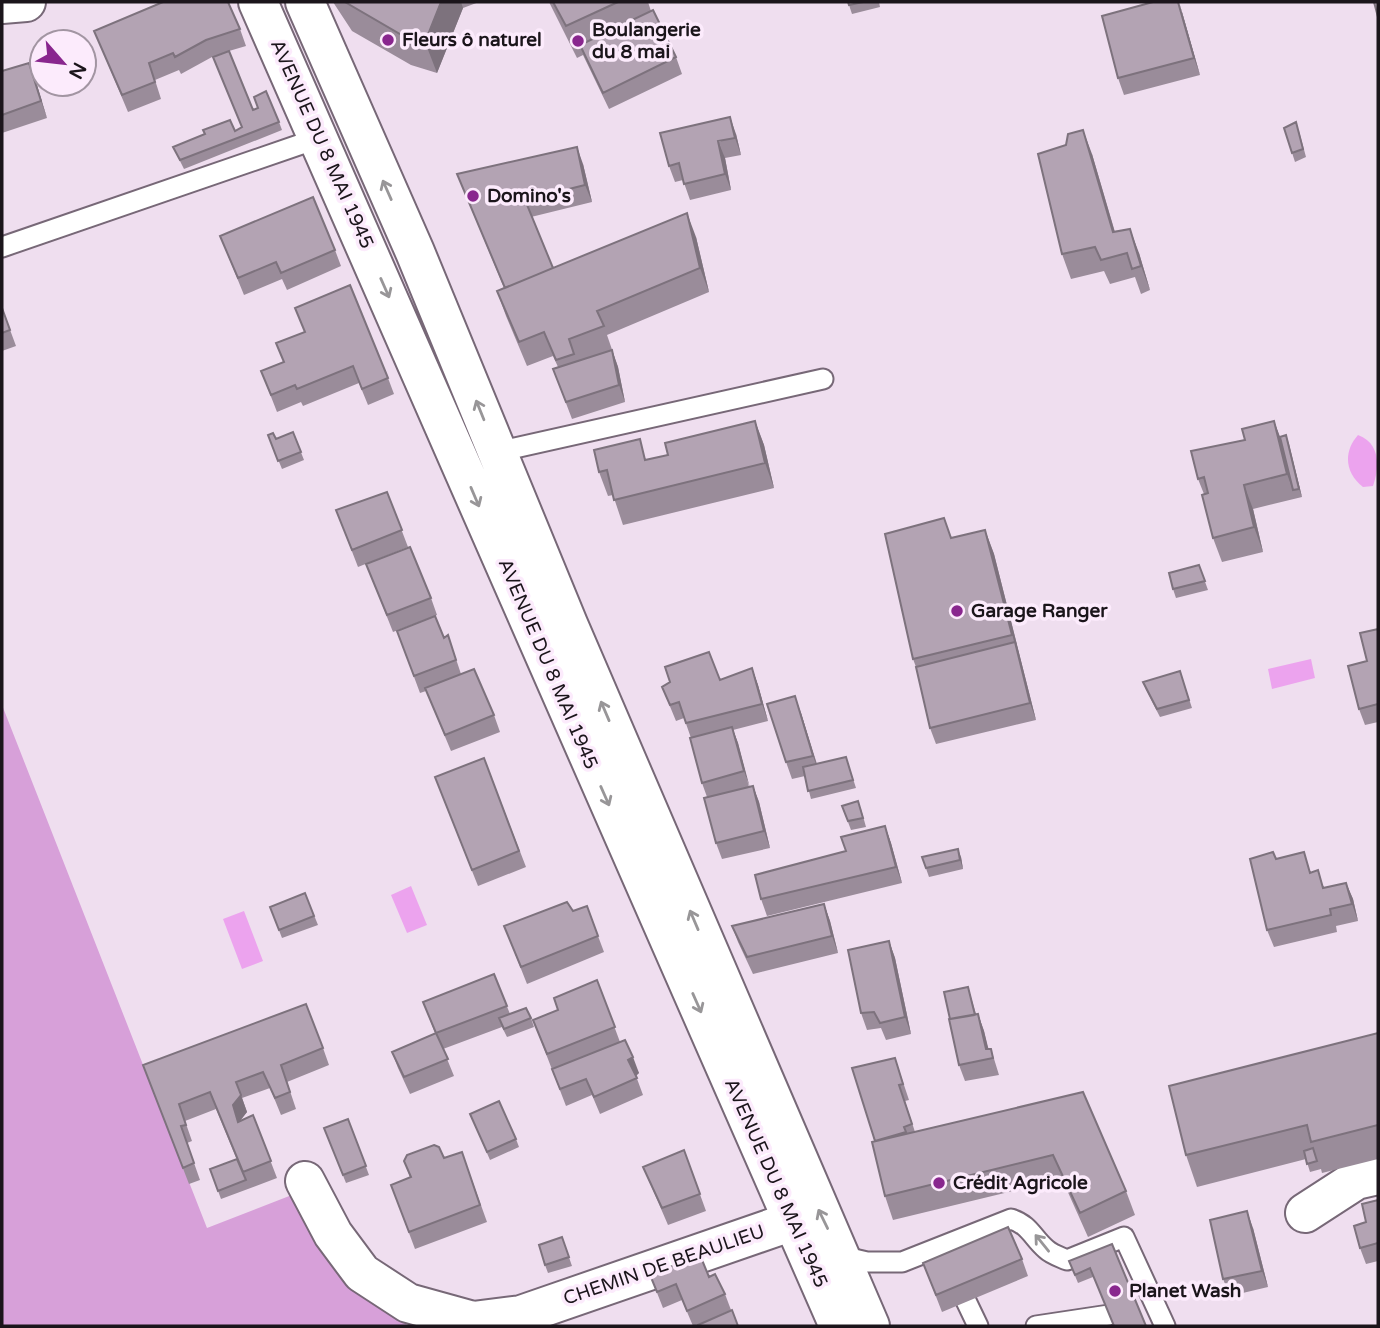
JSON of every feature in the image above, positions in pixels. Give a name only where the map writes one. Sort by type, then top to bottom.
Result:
[{"type":"main road","points":[[2,4],[26,2]]},
{"type":"main road","name":"AVENUE DU 8 MAI 1945","points":[[258,2],[839,1326]]},
{"type":"main road","name":"AVENUE DU 8 MAI 1945","points":[[305,2],[415,252],[785,1134],[870,1326]]},
{"type":"main road","points":[[1305,1213],[1356,1180],[1378,1175]]},
{"type":"main road","name":"CHEMIN DE BEAULIEU","points":[[305,1181],[333,1234],[362,1273],[408,1303],[472,1321],[521,1315],[793,1221]]},
{"type":"lane","points":[[2,247],[319,138]]},
{"type":"lane","points":[[498,452],[823,379]]},
{"type":"lane","points":[[841,1256],[867,1262],[902,1262],[1011,1219],[1023,1223],[1034,1232],[1046,1250],[1067,1259],[1124,1237],[1144,1301],[1164,1326]]},
{"type":"lane","points":[[941,1247],[978,1326]]},
{"type":"lane","points":[[1046,1325],[1109,1315]]},
{"type":"shaded area","points":[[1358,435],[1374,449],[1377,471],[1373,486],[1363,487],[1350,469],[1348,455]]},
{"type":"shaded area","points":[[1311,659],[1315,678],[1272,689],[1268,669]]},
{"type":"shaded area","points":[[2,705],[207,1228],[297,1193],[334,1260],[408,1326],[2,1326]]},
{"type":"shaded area","points":[[411,886],[427,925],[407,933],[391,895]]},
{"type":"shaded area","points":[[244,911],[263,961],[242,969],[223,919]]},
{"type":"building","points":[[163,2],[228,2],[240,29],[206,40],[175,57],[173,53],[149,63],[155,82],[122,95],[98,40],[98,29]]},
{"type":"building","points":[[345,2],[441,2],[425,42],[400,34]]},
{"type":"building","points":[[553,2],[618,2],[566,26]]},
{"type":"building","points":[[1153,2],[1178,2],[1194,58],[1118,78],[1102,16]]},
{"type":"building","points":[[653,10],[676,57],[603,93],[580,45]]},
{"type":"building","points":[[229,51],[253,110],[258,108],[254,97],[266,91],[279,122],[180,160],[173,147],[205,134],[203,130],[230,120],[235,131],[242,127],[213,57]]},
{"type":"building","points":[[28,63],[28,98],[40,98],[41,101],[2,115],[2,71]]},
{"type":"building","points":[[730,117],[735,138],[718,141],[725,174],[684,184],[679,163],[669,166],[660,133]]},
{"type":"building","points":[[1296,122],[1303,149],[1292,153],[1284,128]]},
{"type":"building","points":[[1083,130],[1113,232],[1130,229],[1141,266],[1132,269],[1127,253],[1101,260],[1095,247],[1062,254],[1038,154],[1066,145],[1068,134]]},
{"type":"building","points":[[577,147],[585,185],[525,200],[553,268],[505,288],[457,174]]},
{"type":"building","points":[[313,197],[335,250],[281,273],[276,262],[238,278],[220,236]]},
{"type":"building","points":[[687,213],[700,268],[597,311],[604,326],[569,339],[574,354],[556,360],[544,332],[519,342],[497,291]]},
{"type":"building","points":[[350,285],[388,378],[362,389],[353,366],[297,389],[295,385],[271,395],[261,371],[284,362],[276,343],[305,332],[295,308]]},
{"type":"building","points":[[2,308],[10,330],[2,333]]},
{"type":"building","points":[[612,350],[619,385],[566,402],[553,369]]},
{"type":"building","points":[[755,421],[765,463],[614,500],[607,470],[599,472],[594,450],[640,439],[645,460],[668,455],[665,443]]},
{"type":"building","points":[[1274,421],[1287,474],[1244,485],[1254,527],[1213,538],[1202,495],[1208,493],[1204,477],[1198,479],[1191,451],[1245,440],[1242,429]]},
{"type":"building","points":[[293,432],[301,452],[278,461],[268,435],[273,433],[276,439]]},
{"type":"building","points":[[1286,435],[1299,489],[1293,490],[1280,437]]},
{"type":"building","points":[[387,492],[402,530],[352,550],[336,510]]},
{"type":"building","name":"Garage Ranger","points":[[944,518],[951,538],[985,530],[1012,635],[913,659],[885,534]]},
{"type":"building","points":[[410,547],[431,598],[387,615],[366,564]]},
{"type":"building","points":[[1199,565],[1205,581],[1173,589],[1169,573]]},
{"type":"building","points":[[435,616],[444,638],[448,635],[456,660],[414,676],[397,631]]},
{"type":"building","points":[[1378,629],[1378,704],[1359,709],[1348,666],[1367,661],[1360,633]]},
{"type":"building","points":[[1015,642],[1030,703],[930,728],[916,667]]},
{"type":"building","points":[[709,652],[720,680],[752,668],[762,704],[686,723],[679,702],[670,705],[662,687],[670,682],[665,667]]},
{"type":"building","points":[[474,669],[494,715],[445,735],[425,688]]},
{"type":"building","points":[[1180,671],[1189,700],[1157,709],[1143,682]]},
{"type":"building","points":[[795,696],[813,756],[786,762],[767,704]]},
{"type":"building","points":[[732,727],[744,771],[702,783],[690,738]]},
{"type":"building","points":[[846,757],[853,780],[808,791],[803,767]]},
{"type":"building","points":[[484,758],[519,851],[472,870],[435,777]]},
{"type":"building","points":[[753,786],[764,831],[716,843],[704,798]]},
{"type":"building","points":[[858,801],[863,818],[848,821],[842,806]]},
{"type":"building","points":[[885,826],[896,867],[761,899],[755,875],[846,851],[841,837]]},
{"type":"building","points":[[958,849],[960,860],[926,868],[922,857]]},
{"type":"building","points":[[1273,852],[1276,859],[1304,852],[1310,873],[1318,870],[1323,888],[1346,883],[1352,904],[1330,909],[1331,915],[1267,930],[1250,859]]},
{"type":"building","points":[[305,893],[314,916],[279,930],[270,907]]},
{"type":"building","points":[[567,902],[573,911],[587,906],[598,936],[521,967],[504,926]]},
{"type":"building","points":[[824,904],[832,936],[747,957],[732,926]]},
{"type":"building","points":[[889,941],[905,1017],[880,1023],[874,1012],[861,1013],[848,950]]},
{"type":"building","points":[[494,974],[507,1006],[436,1033],[423,1002]]},
{"type":"building","points":[[597,980],[615,1027],[547,1054],[533,1020],[558,1010],[554,998]]},
{"type":"building","points":[[968,987],[975,1015],[950,1019],[944,992]]},
{"type":"building","points":[[306,1004],[323,1048],[281,1065],[290,1092],[275,1098],[263,1072],[236,1082],[241,1095],[233,1105],[238,1122],[253,1115],[271,1161],[243,1172],[210,1092],[179,1104],[186,1125],[181,1126],[194,1163],[183,1168],[143,1065]]},
{"type":"building","points":[[526,1008],[531,1018],[504,1029],[499,1018]]},
{"type":"building","points":[[978,1014],[986,1049],[991,1049],[993,1058],[959,1065],[949,1019]]},
{"type":"building","points":[[436,1033],[448,1059],[404,1077],[392,1052]]},
{"type":"building","points":[[1378,1033],[1378,1125],[1311,1142],[1307,1125],[1186,1155],[1169,1086]]},
{"type":"building","points":[[625,1040],[633,1057],[628,1060],[637,1078],[594,1097],[586,1079],[560,1089],[552,1069]]},
{"type":"building","points":[[895,1058],[903,1084],[899,1085],[912,1124],[904,1127],[906,1132],[875,1141],[852,1068]]},
{"type":"building","points":[[1083,1092],[1126,1191],[1080,1213],[1053,1155],[885,1196],[872,1142]]},
{"type":"building","points":[[499,1101],[516,1139],[487,1152],[470,1114]]},
{"type":"building","points":[[348,1119],[366,1166],[343,1175],[324,1128]]},
{"type":"building","points":[[434,1145],[439,1147],[444,1158],[462,1152],[480,1205],[409,1232],[391,1185],[411,1177],[404,1161],[407,1155]]},
{"type":"building","points":[[1313,1148],[1317,1161],[1307,1164],[1304,1151]]},
{"type":"building","points":[[684,1150],[700,1194],[662,1208],[643,1167]]},
{"type":"building","points":[[237,1159],[246,1180],[218,1191],[210,1169]]},
{"type":"building","points":[[1378,1200],[1378,1243],[1360,1248],[1354,1226],[1366,1222],[1362,1204]]},
{"type":"building","points":[[1247,1211],[1262,1271],[1223,1279],[1210,1220]]},
{"type":"building","points":[[1008,1227],[1022,1259],[936,1295],[923,1263]]},
{"type":"building","points":[[562,1237],[569,1257],[545,1265],[539,1245]]},
{"type":"building","name":"Planet Wash","points":[[1112,1244],[1146,1326],[1114,1326],[1090,1268],[1075,1275],[1069,1261]]},
{"type":"building","points":[[700,1255],[709,1277],[715,1274],[725,1294],[687,1311],[676,1284],[657,1292],[650,1275]]},
{"type":"building","points":[[732,1310],[738,1326],[698,1326],[698,1325]]},
{"type":"place","name":"Fleurs ô naturel","points":[[388,40]]},
{"type":"place","name":"Boulangerie du 8 mai","points":[[578,41]]},
{"type":"place","name":"Domino's","points":[[473,196]]},
{"type":"place","name":"Garage Ranger","points":[[957,611]]},
{"type":"place","name":"Crédit Agricole","points":[[939,1183]]},
{"type":"place","name":"Planet Wash","points":[[1115,1291]]}]
